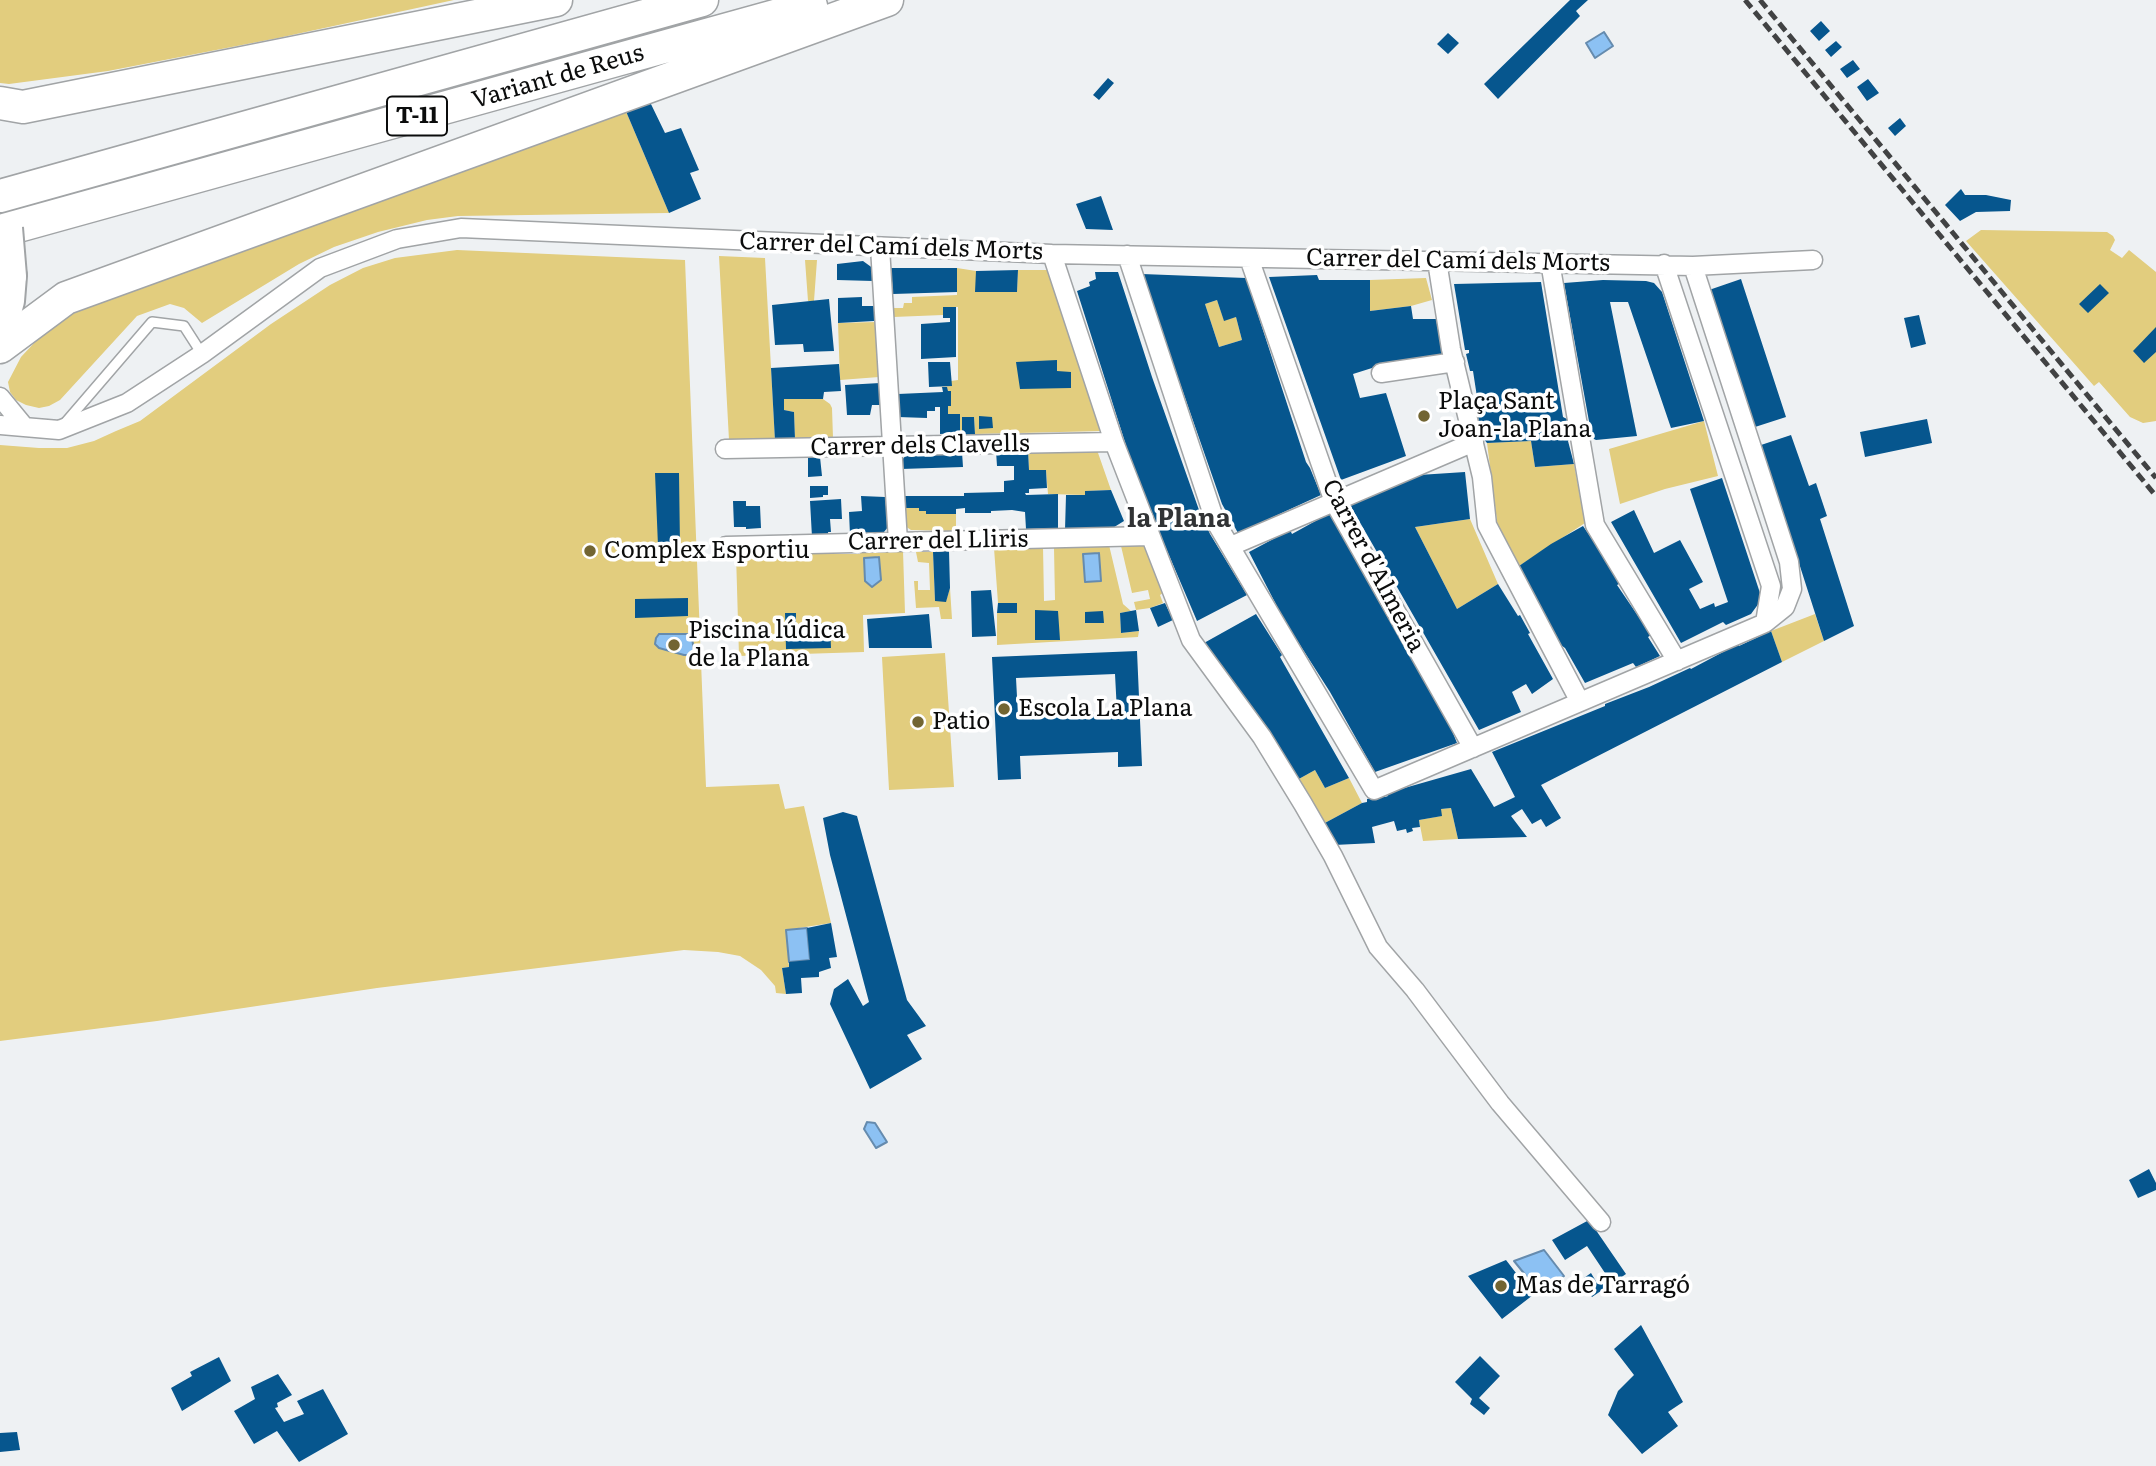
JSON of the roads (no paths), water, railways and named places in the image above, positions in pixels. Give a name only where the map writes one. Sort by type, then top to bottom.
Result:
[{"type":"highway","points":[[0,103],[23,107],[556,0]]},
{"type":"highway","name":"Variant de Reus","points":[[0,197],[702,0]]},
{"type":"highway","name":"Variant de Reus","points":[[0,231],[833,0]]},
{"type":"highway","points":[[0,346],[66,298],[887,0]]},
{"type":"main road","points":[[0,197],[8,228],[12,276],[0,338]]},
{"type":"street","name":"Carrer del Camí dels Morts","points":[[59,430],[127,402],[202,354],[320,268],[397,239],[461,228],[1052,254],[1693,266],[1813,260]]},
{"type":"street","points":[[880,247],[898,542]]},
{"type":"street","points":[[1052,254],[1114,442],[1191,640],[1262,737],[1303,804],[1333,856],[1378,947],[1415,990],[1500,1103],[1601,1222]]},
{"type":"street","points":[[1127,255],[1215,521],[1374,790],[1765,624],[1785,607],[1792,589],[1790,562],[1693,266]]},
{"type":"street","name":"Carrer d'Almeria","points":[[1249,258],[1334,502],[1473,748]]},
{"type":"street","points":[[1437,261],[1455,362],[1482,477],[1487,525],[1580,702]]},
{"type":"street","points":[[1550,262],[1595,525],[1677,661]]},
{"type":"street","points":[[1664,264],[1771,586],[1765,624]]},
{"type":"street","points":[[1381,373],[1455,362]]},
{"type":"street","points":[[0,397],[23,425]]},
{"type":"street","points":[[0,425],[59,430]]},
{"type":"street","name":"Carrer dels Clavells","points":[[725,449],[1114,442]]},
{"type":"street","points":[[1231,546],[1474,442]]},
{"type":"street","name":"Carrer del Lliris","points":[[726,546],[1150,536]]},
{"type":"street","points":[[1771,586],[1792,589]]},
{"type":"lane","points":[[59,430],[152,322],[184,326],[202,354]]},
{"type":"water","points":[[1604,32],[1613,46],[1595,58],[1586,43]]},
{"type":"water","points":[[1099,553],[1101,581],[1085,582],[1083,554]]},
{"type":"water","points":[[879,557],[881,580],[872,587],[865,581],[864,558]]},
{"type":"water","name":"Piscina lúdica de la Plana","points":[[659,634],[689,634],[694,651],[690,655],[684,655],[659,648],[655,644]]},
{"type":"water","points":[[807,928],[810,960],[789,962],[786,930]]},
{"type":"water","points":[[867,1122],[875,1123],[887,1142],[876,1148],[864,1129]]},
{"type":"water","points":[[1544,1250],[1564,1276],[1540,1293],[1514,1261]]},
{"type":"railway","points":[[1745,0],[2156,496]]},
{"type":"railway","points":[[1760,0],[2156,478]]},
{"type":"place","name":"Plaça Sant Joan-la Plana","points":[[1424,416]]},
{"type":"place","name":"Complex Esportiu","points":[[590,551]]},
{"type":"place","name":"Piscina lúdica de la Plana","points":[[674,645]]},
{"type":"place","name":"Escola La Plana","points":[[1004,709]]},
{"type":"place","name":"Patio","points":[[918,722]]},
{"type":"place","name":"Mas de Tarragó","points":[[1501,1286]]},
{"type":"district","name":"la Plana","points":[[1179,519]]}]
